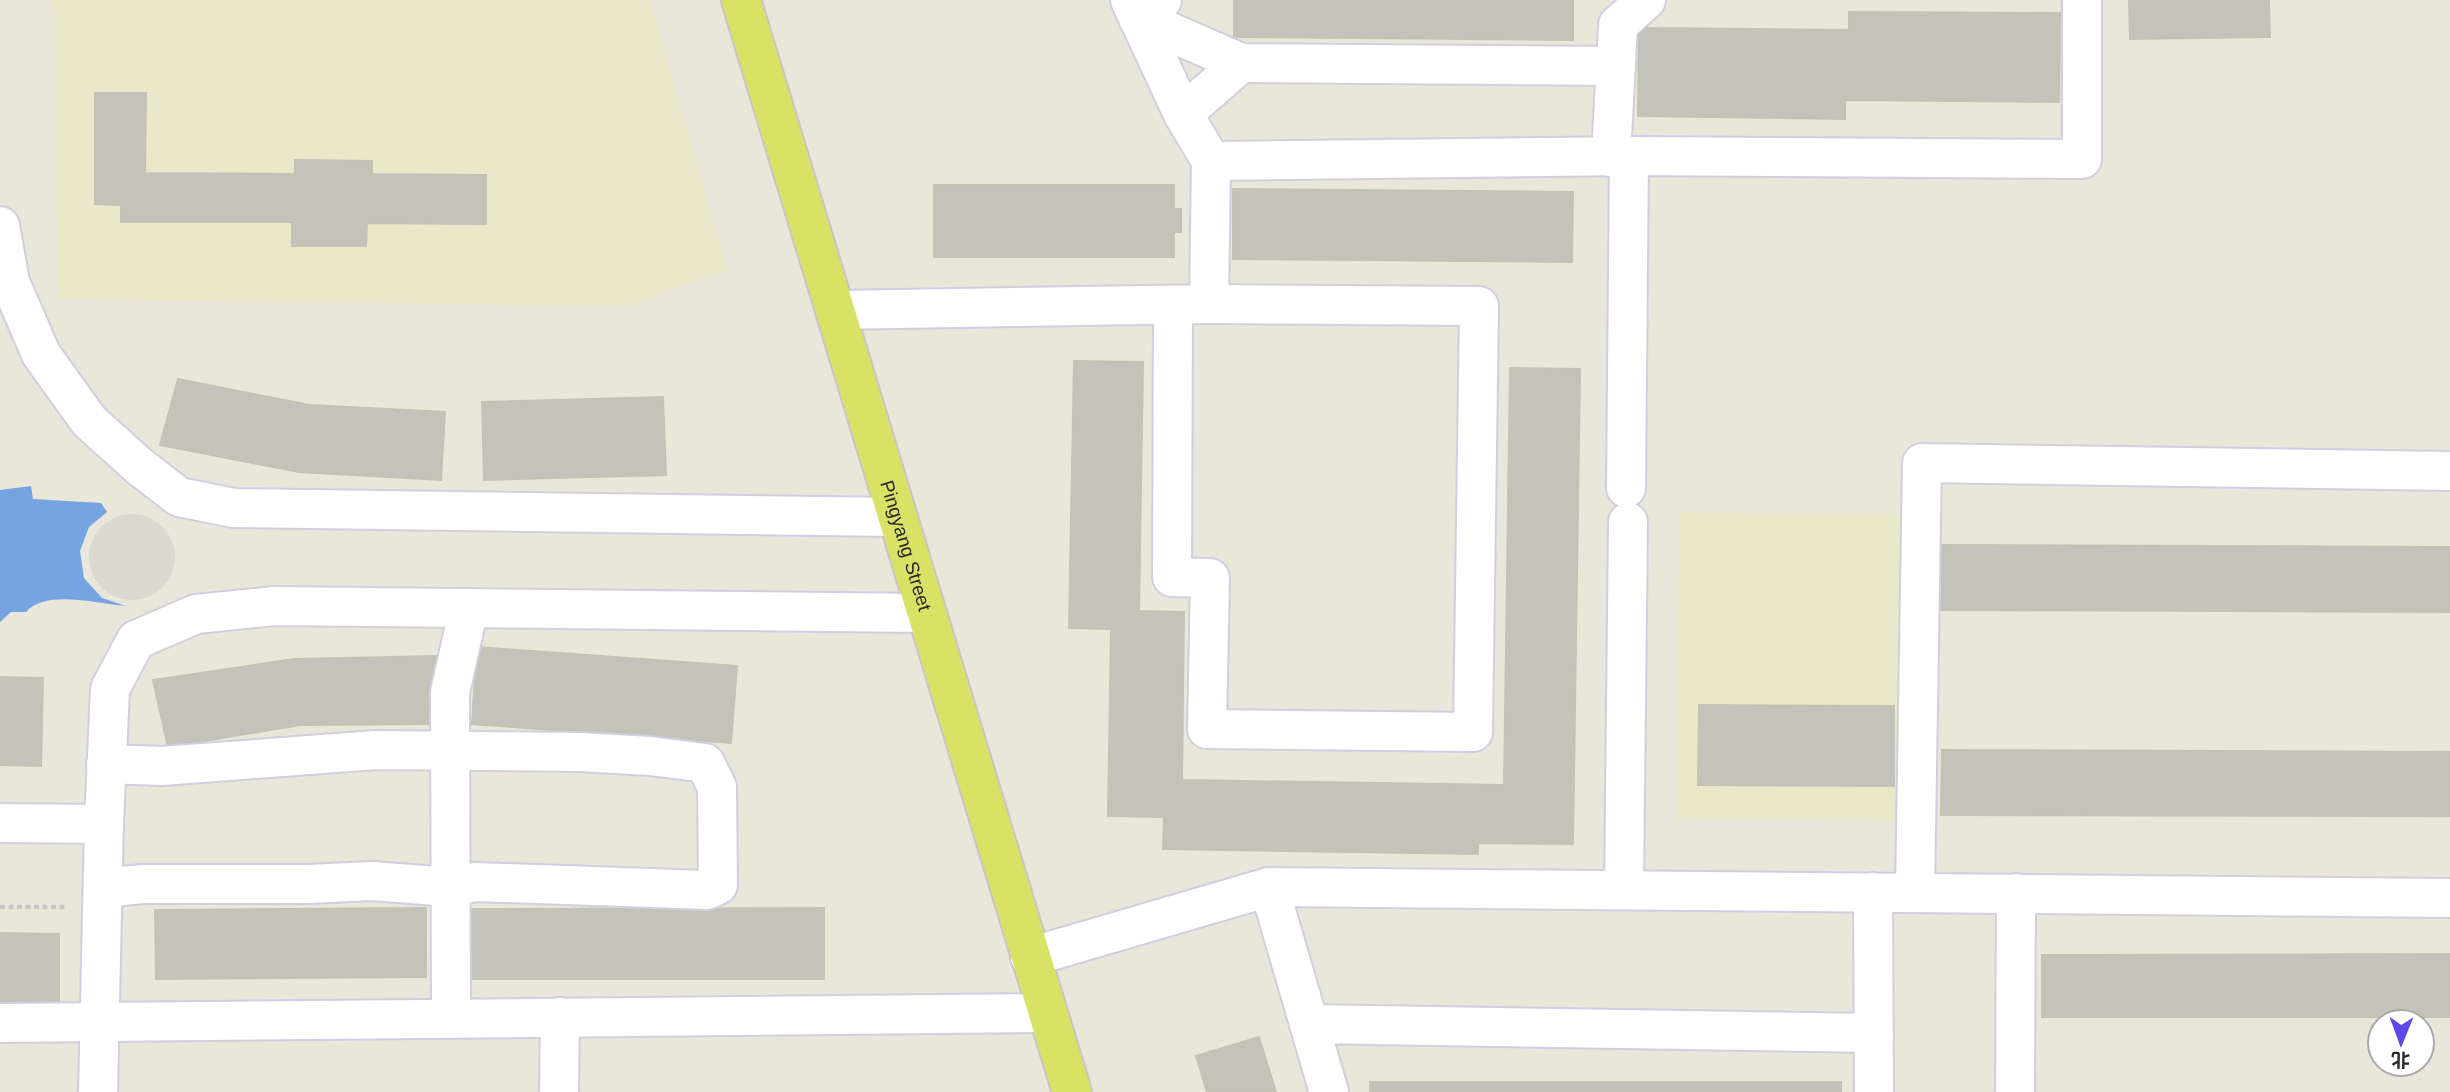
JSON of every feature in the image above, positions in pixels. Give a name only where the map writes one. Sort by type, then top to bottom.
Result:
[{"type":"main road","name":"Pingyang Street","points":[[741,0],[1072,1092]]},
{"type":"street","points":[[1624,890],[1627,505],[1616,66],[1621,13],[1646,0]]},
{"type":"street","points":[[1211,161],[1620,156],[2082,159],[2082,0]]},
{"type":"street","points":[[835,310],[1191,305],[1479,306],[1473,732],[1207,729],[1210,578],[1172,577],[1191,305],[1211,161],[1183,114],[1143,6]]},
{"type":"street","points":[[1143,6],[1241,63],[1616,66]]},
{"type":"street","points":[[1183,114],[1241,63]]},
{"type":"street","points":[[1,239],[10,282],[41,354],[89,421],[178,497],[234,508],[897,517]]},
{"type":"street","points":[[1915,892],[1922,463],[2450,471]]},
{"type":"street","points":[[98,1092],[110,689],[136,640],[196,614],[275,606],[926,613]]},
{"type":"street","points":[[451,1018],[450,692],[470,608]]},
{"type":"street","points":[[102,898],[142,884],[308,884],[372,881],[450,887],[476,882],[707,890],[718,885],[717,787],[705,764],[650,756],[579,752],[376,750],[162,766],[106,764]]},
{"type":"street","points":[[0,823],[104,824]]},
{"type":"street","points":[[1269,887],[1329,1092]]},
{"type":"street","points":[[1030,957],[1269,887],[2450,898]]},
{"type":"street","points":[[1873,892],[1874,1092]]},
{"type":"street","points":[[2015,1092],[2016,894]]},
{"type":"street","points":[[0,1023],[1047,1013]]},
{"type":"street","points":[[559,1092],[560,1017]]},
{"type":"street","points":[[1309,1024],[1874,1033]]},
{"type":"path","points":[[0,906],[102,898]]},
{"type":"shaded area","points":[[54,0],[650,0],[727,269],[629,306],[58,300]]},
{"type":"shaded area","points":[[1679,512],[1905,514],[1902,821],[1676,819]]},
{"type":"shaded area","points":[[132,514],[156,521],[168,533],[175,557],[168,581],[156,593],[132,600],[108,593],[96,581],[89,557],[96,533],[108,521]]},
{"type":"water","points":[[31,486],[33,499],[101,503],[107,512],[89,527],[80,551],[84,578],[102,598],[126,606],[59,599],[35,605],[26,612],[11,612],[0,622],[0,490]]},
{"type":"building","points":[[1234,0],[1573,0],[1573,40],[1234,37]]},
{"type":"building","points":[[2129,0],[2269,0],[2270,37],[2130,39]]},
{"type":"building","points":[[1849,12],[2060,13],[2059,102],[1845,100],[1845,119],[1638,116],[1639,28],[1849,30]]},
{"type":"building","points":[[95,93],[146,93],[145,173],[295,174],[295,160],[372,161],[372,174],[486,175],[486,224],[367,223],[366,246],[292,246],[292,222],[121,222],[121,205],[95,204]]},
{"type":"building","points":[[934,185],[1174,185],[1174,209],[1181,209],[1181,232],[1174,232],[1174,257],[934,257]]},
{"type":"building","points":[[1233,189],[1573,192],[1572,262],[1233,259]]},
{"type":"building","points":[[1074,361],[1143,362],[1139,611],[1184,612],[1182,780],[1504,785],[1510,368],[1580,369],[1573,844],[1478,843],[1478,854],[1163,849],[1164,817],[1108,816],[1111,629],[1069,628]]},
{"type":"building","points":[[178,379],[309,405],[445,412],[441,480],[299,472],[160,445]]},
{"type":"building","points":[[663,397],[666,475],[484,480],[482,402]]},
{"type":"building","points":[[1938,545],[2450,547],[2450,612],[1938,610]]},
{"type":"building","points":[[477,647],[737,666],[731,743],[472,724]]},
{"type":"building","points":[[436,656],[436,724],[300,725],[168,747],[153,680],[294,659]]},
{"type":"building","points":[[0,677],[43,678],[41,766],[0,765]]},
{"type":"building","points":[[1699,705],[1894,706],[1894,786],[1698,785]]},
{"type":"building","points":[[1942,750],[2450,752],[2450,816],[1941,815]]},
{"type":"building","points":[[426,908],[426,977],[156,979],[155,910]]},
{"type":"building","points":[[824,908],[824,979],[472,979],[472,909]]},
{"type":"building","points":[[0,933],[59,934],[59,1004],[0,1004]]},
{"type":"building","points":[[2450,954],[2450,1017],[2436,1017],[2436,1008],[2366,1008],[2366,1017],[2042,1017],[2042,955]]},
{"type":"building","points":[[1259,1037],[1276,1092],[1207,1092],[1196,1056]]},
{"type":"building","points":[[1370,1082],[1841,1082],[1841,1092],[1370,1092]]}]
